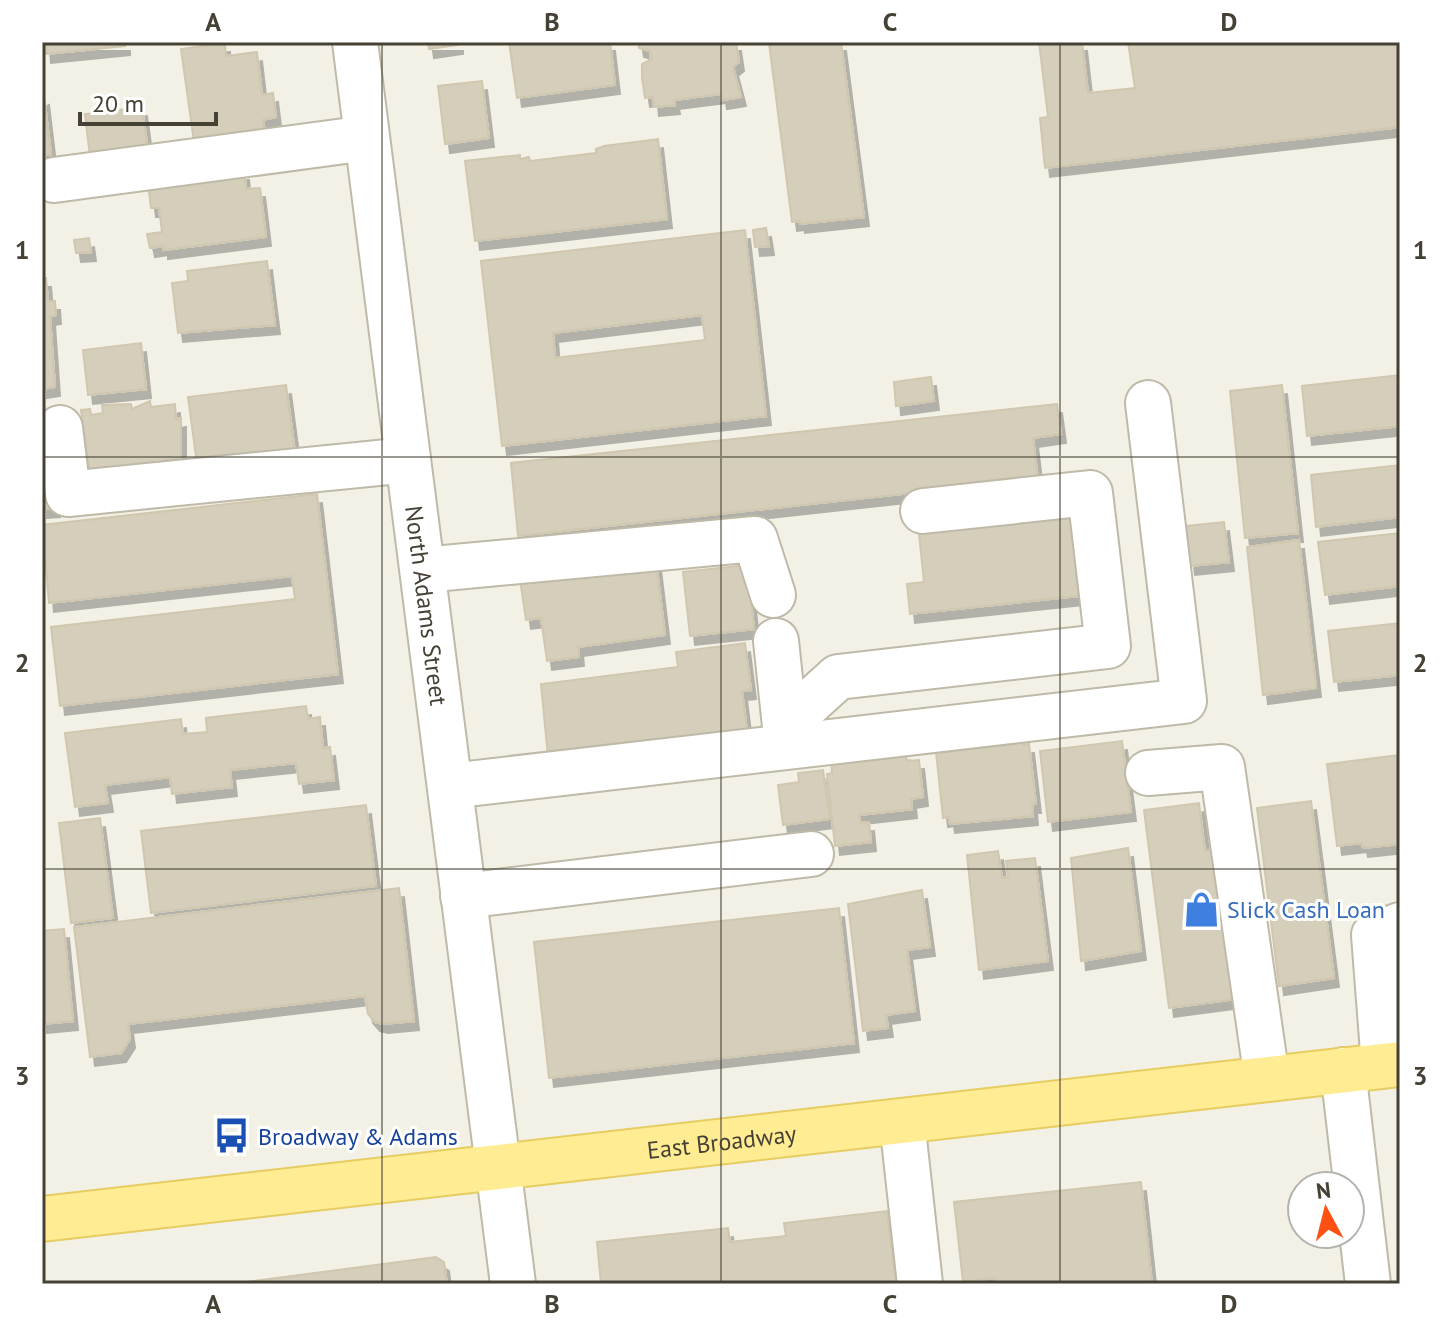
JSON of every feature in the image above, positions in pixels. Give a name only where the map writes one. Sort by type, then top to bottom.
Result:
[{"type":"main road","name":"East Broadway","points":[[42,1219],[1376,1066]]},
{"type":"street","name":"North Adams Street","points":[[355,42],[513,1284]]},
{"type":"street","points":[[54,180],[367,138]]},
{"type":"street","points":[[450,786],[786,736],[1184,701],[1148,403]]},
{"type":"street","points":[[60,428],[68,494],[408,460]]},
{"type":"street","points":[[786,736],[838,677],[1108,646],[1090,493],[923,511]]},
{"type":"street","points":[[423,570],[755,539],[773,595]]},
{"type":"street","points":[[776,641],[786,736]]},
{"type":"street","points":[[1148,773],[1222,767],[1267,1079]]},
{"type":"street","points":[[463,896],[811,854]]},
{"type":"street","points":[[1368,1284],[1376,1066],[1374,935],[1400,925]]},
{"type":"street","points":[[902,1121],[920,1284]]},
{"type":"building","points":[[45,42],[125,42],[125,46],[46,54]]},
{"type":"building","points":[[428,42],[458,42],[458,45],[429,49]]},
{"type":"building","points":[[509,42],[610,42],[615,85],[517,98]]},
{"type":"building","points":[[638,42],[736,42],[739,62],[733,67],[741,97],[722,100],[721,94],[674,100],[675,105],[654,107],[653,97],[645,98],[642,78],[642,64],[651,59],[650,51],[639,48]]},
{"type":"building","points":[[841,42],[864,217],[800,224],[800,221],[792,222],[769,43]]},
{"type":"building","points":[[1039,42],[1082,42],[1088,93],[1135,88],[1128,42],[1400,42],[1400,127],[1045,168],[1040,118],[1048,117]]},
{"type":"building","points":[[225,43],[226,56],[257,52],[262,95],[273,93],[276,117],[263,120],[265,133],[194,142],[181,49]]},
{"type":"building","points":[[482,81],[489,138],[445,144],[438,86]]},
{"type":"building","points":[[42,97],[51,154],[42,155]]},
{"type":"building","points":[[142,107],[148,150],[90,157],[85,114]]},
{"type":"building","points":[[658,139],[667,219],[475,241],[465,161],[520,155],[520,159],[529,157],[530,161],[596,153],[596,149],[604,146]]},
{"type":"building","points":[[244,171],[246,189],[260,188],[266,237],[163,250],[163,246],[150,248],[147,234],[162,232],[159,208],[151,208],[148,184]]},
{"type":"building","points":[[766,228],[769,246],[755,247],[753,230]]},
{"type":"building","points":[[745,230],[766,416],[502,446],[481,261]],"holes":[[[702,315],[705,340],[555,358],[553,333]]]},
{"type":"building","points":[[89,238],[91,252],[76,253],[74,240]]},
{"type":"building","points":[[267,261],[275,325],[178,333],[172,283],[188,281],[187,271]]},
{"type":"building","points":[[42,278],[46,278],[48,301],[55,301],[56,315],[50,316],[55,387],[42,389]]},
{"type":"building","points":[[141,343],[146,389],[88,395],[83,350]]},
{"type":"building","points":[[1400,375],[1400,426],[1307,436],[1302,386]]},
{"type":"building","points":[[931,377],[934,401],[896,406],[894,382]]},
{"type":"building","points":[[286,385],[296,460],[199,479],[188,397]]},
{"type":"building","points":[[1282,385],[1298,533],[1245,538],[1230,391]]},
{"type":"building","points":[[150,401],[151,407],[175,404],[176,419],[181,418],[181,458],[161,461],[162,468],[150,470],[149,463],[129,465],[130,474],[111,476],[110,467],[89,470],[81,410],[90,409],[91,415],[103,413],[102,405],[131,404],[132,409]]},
{"type":"building","points":[[1057,404],[1061,434],[1033,438],[1038,479],[518,536],[511,463]]},
{"type":"building","points":[[42,434],[55,508],[42,509]]},
{"type":"building","points":[[1400,465],[1400,517],[1316,527],[1311,475]]},
{"type":"building","points":[[317,494],[338,674],[60,706],[51,627],[295,599],[292,576],[49,603],[42,525]]},
{"type":"building","points":[[1078,517],[1087,595],[910,614],[907,584],[924,582],[919,534]]},
{"type":"building","points":[[1224,522],[1229,562],[1190,566],[1186,526]]},
{"type":"building","points":[[1400,533],[1400,586],[1325,595],[1318,542]]},
{"type":"building","points":[[1299,540],[1316,688],[1263,695],[1247,547]]},
{"type":"building","points":[[656,561],[665,635],[578,647],[579,657],[547,661],[541,618],[526,620],[520,579]]},
{"type":"building","points":[[747,565],[754,629],[690,636],[683,572]]},
{"type":"building","points":[[1400,623],[1400,675],[1334,682],[1328,631]]},
{"type":"building","points":[[745,643],[751,690],[742,691],[748,739],[548,757],[541,684],[678,667],[676,652]]},
{"type":"building","points":[[306,706],[308,719],[320,717],[323,748],[330,747],[334,780],[299,784],[296,763],[230,770],[232,787],[172,794],[170,777],[105,785],[108,803],[75,807],[65,733],[181,719],[183,734],[207,732],[206,718]]},
{"type":"building","points":[[1024,735],[1024,745],[1029,744],[1036,804],[1032,804],[1033,816],[950,824],[949,817],[943,818],[936,752]]},
{"type":"building","points":[[1122,741],[1131,812],[1048,822],[1040,751]]},
{"type":"building","points":[[905,751],[907,761],[919,760],[923,797],[911,799],[912,809],[859,815],[860,823],[869,822],[871,842],[835,846],[827,774],[832,773],[831,759]]},
{"type":"building","points":[[1400,755],[1400,844],[1363,848],[1362,843],[1337,846],[1327,764]]},
{"type":"building","points":[[823,770],[830,819],[783,825],[778,785],[799,782],[798,773]]},
{"type":"building","points":[[1311,801],[1334,978],[1279,986],[1257,808]]},
{"type":"building","points":[[1199,803],[1205,851],[1227,849],[1245,998],[1169,1008],[1144,810]]},
{"type":"building","points":[[366,805],[376,886],[151,913],[141,831]]},
{"type":"building","points":[[100,818],[113,918],[71,923],[59,823]]},
{"type":"building","points":[[1128,848],[1141,951],[1081,961],[1071,858]]},
{"type":"building","points":[[998,851],[1002,878],[1008,877],[1006,861],[1035,858],[1048,961],[979,970],[967,855]]},
{"type":"building","points":[[399,888],[414,1021],[375,1022],[368,1014],[365,996],[128,1024],[130,1039],[121,1053],[90,1057],[74,927]]},
{"type":"building","points":[[922,890],[930,947],[907,950],[915,1011],[886,1015],[888,1028],[863,1031],[848,904]]},
{"type":"building","points":[[839,908],[854,1043],[549,1078],[534,942]]},
{"type":"building","points":[[64,929],[73,1021],[42,1024],[42,931]]},
{"type":"building","points":[[1141,1182],[1152,1284],[996,1284],[995,1278],[963,1282],[954,1202]]},
{"type":"building","points":[[887,1211],[896,1284],[601,1284],[597,1242],[728,1228],[730,1242],[786,1236],[784,1223]]},
{"type":"building","points":[[436,1257],[444,1262],[447,1284],[232,1284]]},
{"type":"place","name":"Slick Cash Loan","points":[[1201,909]]},
{"type":"place","name":"Broadway & Adams","points":[[232,1136]]}]
